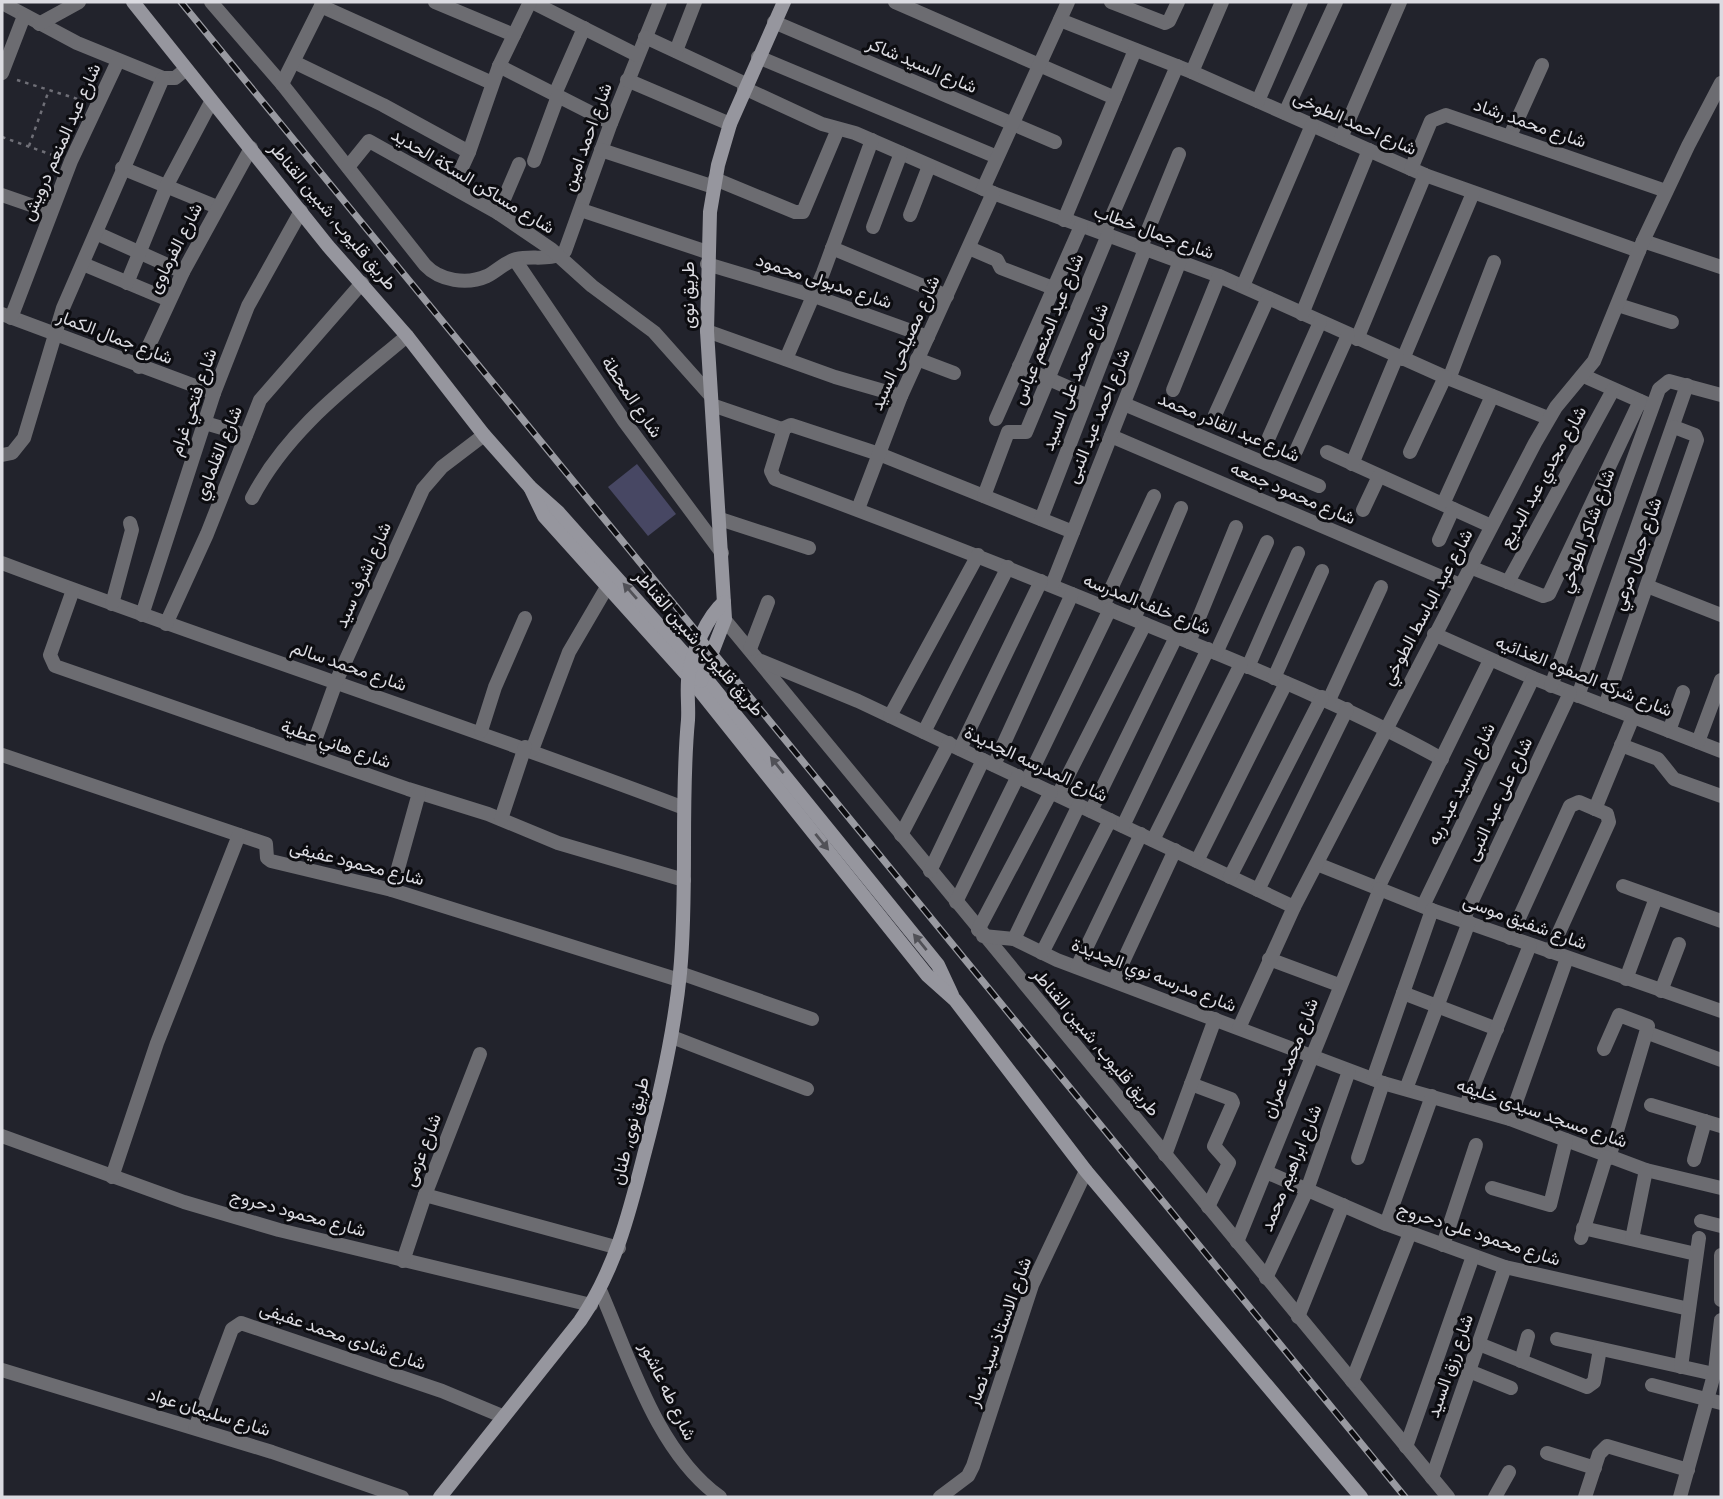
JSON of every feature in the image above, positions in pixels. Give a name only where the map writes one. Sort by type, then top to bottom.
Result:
[{"type":"main road","name":"طريق قليوب, شبين القناطر","points":[[133,2],[211,102],[407,336],[484,435],[530,487],[551,503],[938,965],[955,1000],[1086,1171],[1361,1497]]},
{"type":"main road","name":"طريق نوى","points":[[701,682],[722,610],[722,553],[707,331],[707,258],[714,183],[730,124],[785,2]]},
{"type":"main road","name":"طريق قليوب, شبين القناطر","points":[[530,487],[544,516],[607,587],[690,669]]},
{"type":"main road","name":"طريق نوى","points":[[690,669],[722,610]]},
{"type":"main road","name":"طريق نوى, طنان","points":[[440,1497],[591,1305],[619,1248],[672,1037],[679,976],[684,880],[690,669]]},
{"type":"main road","name":"طريق نوى, طنان","points":[[688,715],[701,682]]},
{"type":"street","points":[[39,24],[79,2]]},
{"type":"street","points":[[211,2],[282,84],[431,272],[452,280],[485,277],[515,260],[559,256]]},
{"type":"street","points":[[435,2],[514,35]]},
{"type":"street","points":[[453,187],[469,152],[499,66],[531,2],[637,55]]},
{"type":"street","name":"شارع احمد امين","points":[[559,256],[569,244],[611,122],[660,2]]},
{"type":"street","points":[[676,51],[695,2]]},
{"type":"street","points":[[895,2],[1115,98]]},
{"type":"street","name":"شارع مصيلحى السيد","points":[[858,509],[901,396],[969,248],[997,157],[1068,2]]},
{"type":"street","points":[[1111,2],[1163,23],[1169,21],[1178,2]]},
{"type":"street","points":[[1192,72],[1222,2]]},
{"type":"street","points":[[1258,101],[1301,2]]},
{"type":"street","points":[[1285,113],[1336,2]]},
{"type":"street","points":[[1341,138],[1400,2]]},
{"type":"street","points":[[2,3],[39,24],[118,61],[163,78],[175,78],[185,69]]},
{"type":"street","points":[[282,84],[322,4],[492,83]]},
{"type":"street","points":[[8,76],[24,16]]},
{"type":"street","name":"شارع احمد الطوخى","points":[[1060,20],[1192,72],[1411,169],[1473,193],[1641,246],[1721,267]]},
{"type":"street","name":"شارع السيد شاكر","points":[[774,22],[1055,142]]},
{"type":"street","points":[[498,214],[527,162],[584,28]]},
{"type":"street","name":"شارع جمال خطاب","points":[[645,37],[821,124],[872,140],[988,191],[1219,276],[1447,378],[1548,418]]},
{"type":"street","points":[[1065,220],[1135,50]]},
{"type":"street","points":[[758,57],[997,157]]},
{"type":"street","name":"شارع عبد المنعم درويش","points":[[6,316],[71,161],[118,61]]},
{"type":"street","points":[[294,62],[383,105],[469,152]]},
{"type":"street","points":[[1510,136],[1542,65]]},
{"type":"street","points":[[499,66],[611,122]]},
{"type":"street","name":"شارع عبد المنعم عباس","points":[[984,496],[1008,432],[1026,432],[1177,66]]},
{"type":"street","points":[[2,454],[12,453],[24,438],[54,335],[122,168],[163,78]]},
{"type":"street","points":[[627,80],[730,124]]},
{"type":"street","name":"شارع عبد الباسط الطوخي","points":[[1239,1028],[1294,907],[1548,418],[1584,376],[1601,347],[1641,246],[1721,83]]},
{"type":"street","points":[[127,282],[167,186],[211,102]]},
{"type":"street","name":"شارع محمد رشاد","points":[[1411,169],[1431,121],[1440,116],[1510,136],[1667,191]]},
{"type":"street","points":[[1243,286],[1312,125]]},
{"type":"street","points":[[601,150],[714,183],[795,212],[805,209],[838,129]]},
{"type":"street","points":[[786,359],[814,296],[872,140]]},
{"type":"street","name":"شارع مساكن السكة الحديد","points":[[348,167],[369,142],[498,214],[559,256],[592,286],[654,332],[712,401]]},
{"type":"street","name":"شارع الفرماوى","points":[[139,368],[183,272],[251,148]]},
{"type":"street","points":[[1302,314],[1369,150]]},
{"type":"street","points":[[873,227],[901,153]]},
{"type":"street","name":"شارع محمد على السيد","points":[[1041,519],[1179,154]]},
{"type":"street","points":[[910,215],[929,166]]},
{"type":"street","points":[[122,168],[217,207]]},
{"type":"street","points":[[1296,451],[1353,337],[1425,175]]},
{"type":"street","points":[[1352,464],[1473,193]]},
{"type":"street","points":[[2,195],[51,212]]},
{"type":"street","name":"شارع مدبولى محمود","points":[[581,210],[928,337]]},
{"type":"street","name":"شارع فتحي غرام","points":[[142,615],[214,393],[254,291],[301,211]]},
{"type":"street","points":[[996,419],[1081,226]]},
{"type":"street","points":[[96,233],[183,272]]},
{"type":"street","points":[[832,248],[947,296]]},
{"type":"street","points":[[969,248],[998,260],[1001,268],[1053,288]]},
{"type":"street","name":"شارع المحطة","points":[[515,260],[569,335],[606,395],[722,553]]},
{"type":"street","name":"شارع احمد عبد النبى","points":[[901,835],[1047,583],[1073,532],[1181,261]]},
{"type":"street","points":[[1410,452],[1447,378],[1494,262]]},
{"type":"street","points":[[83,264],[169,300]]},
{"type":"street","points":[[1174,390],[1219,276]]},
{"type":"street","name":"شارع القلماوي","points":[[166,624],[207,534],[260,400],[362,283]]},
{"type":"street","points":[[1215,415],[1268,298]]},
{"type":"street","points":[[1618,305],[1672,322]]},
{"type":"street","name":"شارع جمال الكمار","points":[[6,316],[139,368],[214,393]]},
{"type":"street","points":[[1269,437],[1320,322]]},
{"type":"street","points":[[707,331],[901,396]]},
{"type":"street","points":[[252,498],[275,457],[295,434],[407,336]]},
{"type":"street","points":[[918,359],[954,373]]},
{"type":"street","points":[[1019,366],[1088,396]]},
{"type":"street","points":[[1470,567],[1543,596],[1549,594],[1646,404],[1584,376]]},
{"type":"street","name":"شارع شاكر الطوخي","points":[[1551,686],[1646,404],[1669,381],[1687,385]]},
{"type":"street","points":[[1687,385],[1721,395]]},
{"type":"street","name":"شارع على عبد النبى","points":[[1406,1089],[1466,921],[1574,695],[1674,427],[1687,385]]},
{"type":"street","name":"شارع مجدي عبد البديع","points":[[1508,582],[1612,390]]},
{"type":"street","points":[[1439,540],[1448,507],[1492,396]]},
{"type":"street","points":[[712,401],[784,429],[790,425],[878,453],[1073,532]]},
{"type":"street","name":"شارع عبد القادر محمد","points":[[1124,404],[1319,486]]},
{"type":"street","points":[[205,423],[246,435]]},
{"type":"street","name":"شارع جمال مرعي","points":[[1605,706],[1697,440],[1695,435],[1674,427]]},
{"type":"street","name":"شارع خلف المدرسه","points":[[784,429],[771,471],[775,479],[978,555],[1212,651],[1347,709],[1442,759]]},
{"type":"street","name":"شارع اشرف سيد","points":[[310,754],[336,682],[423,489],[442,467],[484,435]]},
{"type":"street","name":"شارع محمود جمعه","points":[[1111,436],[1460,585]]},
{"type":"street","points":[[1327,452],[1491,526]]},
{"type":"street","points":[[1363,510],[1379,476]]},
{"type":"street","points":[[956,902],[1023,778],[1106,608],[1154,496]]},
{"type":"street","points":[[981,933],[1055,794],[1139,621],[1181,508]]},
{"type":"street","points":[[720,519],[809,548]]},
{"type":"street","points":[[112,604],[132,530],[130,523]]},
{"type":"street","points":[[1014,939],[1085,808],[1183,639],[1236,527]]},
{"type":"street","points":[[1042,953],[1212,651],[1267,542]]},
{"type":"street","points":[[1077,967],[1244,665],[1298,553]]},
{"type":"street","points":[[890,716],[978,555]]},
{"type":"street","name":"شارع محمد سالم","points":[[2,563],[166,624],[481,731],[684,808]]},
{"type":"street","points":[[924,732],[1008,567]]},
{"type":"street","points":[[1197,861],[1280,680],[1322,571]]},
{"type":"street","points":[[1647,586],[1721,615]]},
{"type":"street","points":[[501,819],[569,652],[607,587]]},
{"type":"street","points":[[1230,877],[1381,587]]},
{"type":"street","name":"شارع هاني عطية","points":[[73,590],[50,655],[55,666],[501,819],[558,844],[684,880]]},
{"type":"street","points":[[930,871],[989,762],[1072,594]]},
{"type":"street","points":[[755,655],[768,602]]},
{"type":"street","name":"طريق قليوب, شبين القناطر","points":[[722,610],[755,655],[930,871],[1448,1497]]},
{"type":"street","points":[[481,731],[495,687],[526,618]]},
{"type":"street","name":"شارع شركه الصفوه الغذائيه","points":[[1434,634],[1551,686],[1721,751]]},
{"type":"street","name":"شارع المدرسه الجديدة","points":[[755,655],[989,762],[1294,907]]},
{"type":"street","name":"شارع محمد عمران","points":[[1237,1242],[1379,889],[1490,660]]},
{"type":"street","name":"شارع السيد عبد ربه","points":[[1358,1158],[1428,908],[1533,678]]},
{"type":"street","points":[[1699,742],[1721,680]]},
{"type":"street","points":[[1669,731],[1683,692]]},
{"type":"street","points":[[1258,890],[1347,709]]},
{"type":"street","points":[[1601,811],[1621,745],[1633,717]]},
{"type":"street","points":[[1621,745],[1658,759],[1674,779],[1721,796]]},
{"type":"street","name":"شارع محمود عفيفى","points":[[2,755],[267,845],[267,858],[271,861],[392,890],[812,1019]]},
{"type":"street","points":[[392,890],[419,793]]},
{"type":"street","points":[[1510,938],[1570,806],[1579,802],[1601,811],[1609,822],[1549,952]]},
{"type":"street","points":[[113,1177],[157,1044],[239,835]]},
{"type":"street","points":[[1114,981],[1175,850]]},
{"type":"street","name":"شارع شفيق موسى","points":[[1317,864],[1510,938],[1721,1011]]},
{"type":"street","points":[[1623,887],[1721,921]]},
{"type":"street","points":[[1626,979],[1656,898]]},
{"type":"street","name":"شارع مدرسه نوي الجديدة","points":[[981,933],[1014,939],[1077,967],[1311,1056]]},
{"type":"street","points":[[1661,991],[1679,944]]},
{"type":"street","points":[[1466,1105],[1530,945]]},
{"type":"street","points":[[1510,1119],[1567,958]]},
{"type":"street","points":[[1269,959],[1339,985]]},
{"type":"street","points":[[1403,993],[1497,1029]]},
{"type":"street","points":[[1604,1048],[1619,1015],[1721,1060]]},
{"type":"street","points":[[1165,1155],[1215,1019]]},
{"type":"street","points":[[1647,1029],[1582,1233],[1632,1239],[1696,1254]]},
{"type":"street","points":[[672,1037],[807,1088]]},
{"type":"street","name":"شارع عزمى","points":[[403,1261],[425,1195],[480,1054]]},
{"type":"street","name":"شارع مسجد سيدى خليفه","points":[[1311,1056],[1378,1081],[1510,1119],[1646,1170],[1721,1188]]},
{"type":"street","name":"شارع ابراهيم محمد","points":[[1266,1278],[1307,1190],[1349,1070]]},
{"type":"street","points":[[1191,1084],[1231,1099],[1233,1103],[1214,1146],[1230,1161],[1208,1207]]},
{"type":"street","points":[[1386,1224],[1432,1096]]},
{"type":"street","points":[[1651,1105],[1721,1126]]},
{"type":"street","points":[[1693,1160],[1705,1121]]},
{"type":"street","name":"شارع محمود دحروج","points":[[2,1136],[113,1177],[279,1230],[591,1305]]},
{"type":"street","points":[[1550,1205],[1566,1140]]},
{"type":"street","points":[[1443,1245],[1476,1145]]},
{"type":"street","points":[[1632,1239],[1646,1170]]},
{"type":"street","name":"شارع الاستاذ سيد نصار","points":[[940,1497],[968,1476],[974,1466],[1032,1286],[1086,1171]]},
{"type":"street","name":"شارع محمود على دحروج","points":[[1266,1172],[1386,1224],[1505,1267],[1689,1309]]},
{"type":"street","points":[[1492,1188],[1566,1210]]},
{"type":"street","points":[[425,1195],[619,1248]]},
{"type":"street","points":[[1298,1317],[1343,1205]]},
{"type":"street","points":[[1701,1221],[1721,1226]]},
{"type":"street","points":[[1352,1381],[1410,1233]]},
{"type":"street","points":[[1681,1367],[1699,1238]]},
{"type":"street","points":[[1406,1447],[1473,1256]]},
{"type":"street","points":[[1721,1256],[1721,1300]]},
{"type":"street","name":"شارع رزق السيد","points":[[1432,1478],[1505,1267]]},
{"type":"street","name":"شارع طه عاشور","points":[[600,1290],[671,1446],[704,1486],[720,1497]]},
{"type":"street","points":[[1680,1497],[1714,1401],[1721,1320]]},
{"type":"street","name":"شارع شادى محمد عفيفى","points":[[195,1428],[232,1329],[241,1323],[442,1391],[502,1416]]},
{"type":"street","points":[[1521,1361],[1528,1336]]},
{"type":"street","points":[[1558,1339],[1717,1373]]},
{"type":"street","points":[[1479,1344],[1590,1387],[1594,1382],[1600,1349]]},
{"type":"street","name":"شارع سليمان عواد","points":[[2,1370],[195,1428],[402,1497]]},
{"type":"street","points":[[1469,1371],[1511,1388]]},
{"type":"street","points":[[1652,1385],[1714,1401]]},
{"type":"street","points":[[1585,1497],[1602,1449],[1612,1446],[1688,1471]]},
{"type":"street","points":[[1547,1453],[1597,1461]]},
{"type":"street","points":[[1495,1497],[1509,1472]]},
{"type":"path","points":[[8,76],[97,105]]},
{"type":"path","points":[[29,146],[49,90]]},
{"type":"path","points":[[2,137],[71,161]]},
{"type":"building","points":[[637,464],[676,514],[648,536],[608,487]]},
{"type":"railway","points":[[181,2],[1405,1497]]}]
